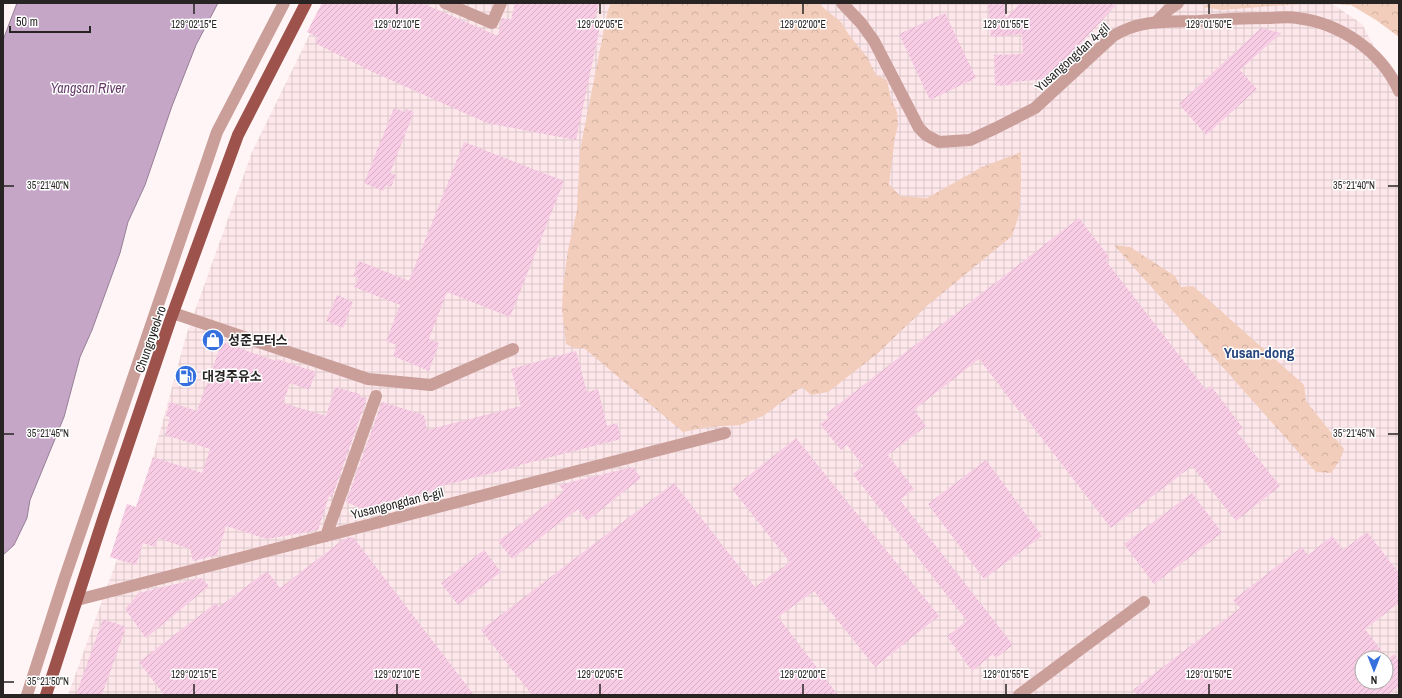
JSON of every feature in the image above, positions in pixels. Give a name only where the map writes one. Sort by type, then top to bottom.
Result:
[{"type":"main road","name":"Chungnyeol-ro","points":[[46,695],[76,600],[174,313],[238,135],[306,3]]},
{"type":"street","points":[[27,695],[69,566],[218,132],[284,3]]},
{"type":"street","points":[[445,3],[492,23],[501,3]]},
{"type":"street","name":"Yusangongdan 4-gil","points":[[842,3],[861,23],[874,41],[919,128],[926,135],[939,142],[970,140],[1036,108],[1113,36],[1125,29],[1156,22],[1182,22],[1237,18],[1296,18],[1325,24],[1348,35],[1374,53],[1395,81],[1399,91]]},
{"type":"street","points":[[1156,22],[1168,10],[1178,3]]},
{"type":"street","points":[[174,313],[368,379],[431,385],[513,349]]},
{"type":"street","points":[[326,536],[376,396]]},
{"type":"street","name":"Yusangongdan 6-gil","points":[[76,600],[725,433]]},
{"type":"street","points":[[1019,695],[1144,602]]},
{"type":"shaded area","points":[[325,3],[1331,3],[1362,24],[1399,94],[1399,695],[68,695],[153,457],[186,336],[252,152]]},
{"type":"green space","points":[[611,3],[819,3],[841,22],[849,35],[867,57],[876,75],[887,80],[891,99],[897,112],[898,125],[889,184],[900,196],[927,198],[982,167],[1021,152],[1019,215],[1012,236],[928,305],[877,354],[828,392],[811,395],[802,387],[763,416],[740,425],[707,427],[683,432],[584,348],[574,348],[566,344],[562,309],[563,287],[568,250],[577,210],[580,150],[608,10]]},
{"type":"green space","points":[[1211,3],[1312,3],[1222,10],[1203,7]]},
{"type":"green space","points":[[1312,3],[1399,3],[1399,37],[1376,20],[1351,5]]},
{"type":"green space","points":[[1114,245],[1130,247],[1175,276],[1181,287],[1193,286],[1304,385],[1306,401],[1344,449],[1340,460],[1331,473],[1316,472]]},
{"type":"water","name":"Yangsan River","points":[[17,3],[218,3],[196,45],[172,106],[145,185],[128,222],[120,253],[92,330],[80,357],[64,417],[30,500],[27,518],[14,545],[3,555],[3,40]]},
{"type":"building","points":[[322,3],[422,3],[498,36],[502,18],[511,20],[515,3],[599,3],[594,22],[601,22],[576,140],[487,123],[375,73],[315,43],[318,37],[307,32]]},
{"type":"building","points":[[988,3],[1004,3],[1006,18],[1020,3],[1118,3],[1047,79],[1012,82],[1012,85],[995,86],[994,55],[1023,54],[1022,34],[991,37]]},
{"type":"building","points":[[945,13],[976,78],[930,100],[899,34]]},
{"type":"building","points":[[1261,28],[1281,33],[1240,70],[1257,89],[1206,135],[1179,104]]},
{"type":"building","points":[[394,108],[405,112],[406,109],[414,112],[390,173],[396,175],[391,187],[386,185],[383,191],[364,183]]},
{"type":"building","points":[[464,142],[564,181],[510,317],[447,292],[429,339],[439,343],[429,371],[393,356],[397,345],[386,341],[400,305],[354,287],[358,278],[353,276],[359,261],[409,281]]},
{"type":"building","points":[[1079,218],[1109,257],[1106,261],[1206,390],[1211,386],[1243,428],[1237,432],[1280,486],[1236,521],[1192,466],[1111,528],[979,359],[914,410],[926,426],[888,455],[914,489],[900,500],[1013,645],[996,658],[993,654],[972,671],[947,636],[967,621],[853,474],[863,466],[847,445],[841,450],[820,424],[829,418],[826,414]]},
{"type":"building","points":[[337,295],[353,302],[343,328],[326,321]]},
{"type":"building","name":"성준모터스","points":[[208,333],[221,338],[218,346],[205,342]]},
{"type":"building","points":[[222,342],[276,361],[277,359],[316,372],[309,390],[290,383],[283,403],[326,416],[335,387],[360,394],[360,396],[367,398],[332,497],[329,496],[318,530],[267,539],[226,526],[217,555],[193,561],[190,549],[158,538],[155,547],[143,543],[136,565],[110,557],[127,504],[136,507],[153,457],[202,473],[210,449],[165,435],[170,418],[166,416],[170,402],[197,411]]},
{"type":"building","points":[[576,351],[587,392],[598,389],[607,426],[617,423],[621,439],[441,486],[441,488],[368,511],[346,502],[382,402],[424,415],[427,430],[521,406],[511,369]]},
{"type":"building","points":[[796,438],[939,616],[875,667],[814,591],[778,617],[838,695],[532,695],[481,630],[674,483],[755,587],[790,562],[732,489]]},
{"type":"building","points":[[986,460],[1042,536],[984,579],[928,504]]},
{"type":"building","points":[[633,467],[641,478],[587,521],[578,509],[512,559],[498,541],[564,491],[559,485]]},
{"type":"building","points":[[1192,493],[1222,533],[1154,584],[1124,544]]},
{"type":"building","points":[[1367,532],[1399,573],[1399,603],[1365,629],[1381,650],[1354,650],[1354,690],[1394,690],[1394,654],[1399,661],[1399,686],[1388,695],[1138,695],[1133,690],[1240,608],[1233,600],[1302,547],[1308,555],[1332,536],[1343,550]]},
{"type":"building","points":[[353,537],[474,695],[164,695],[139,662],[216,603],[219,607],[267,571],[280,588],[344,539]]},
{"type":"building","points":[[484,550],[501,572],[458,605],[441,583]]},
{"type":"building","points":[[201,578],[209,586],[146,638],[125,609],[139,593]]},
{"type":"building","points":[[103,619],[126,627],[102,695],[76,695]]},
{"type":"place","name":"성준모터스","points":[[213,340]]},
{"type":"place","name":"대경주유소","points":[[186,376]]},
{"type":"district","name":"Yusan-dong","points":[[1259,353]]}]
